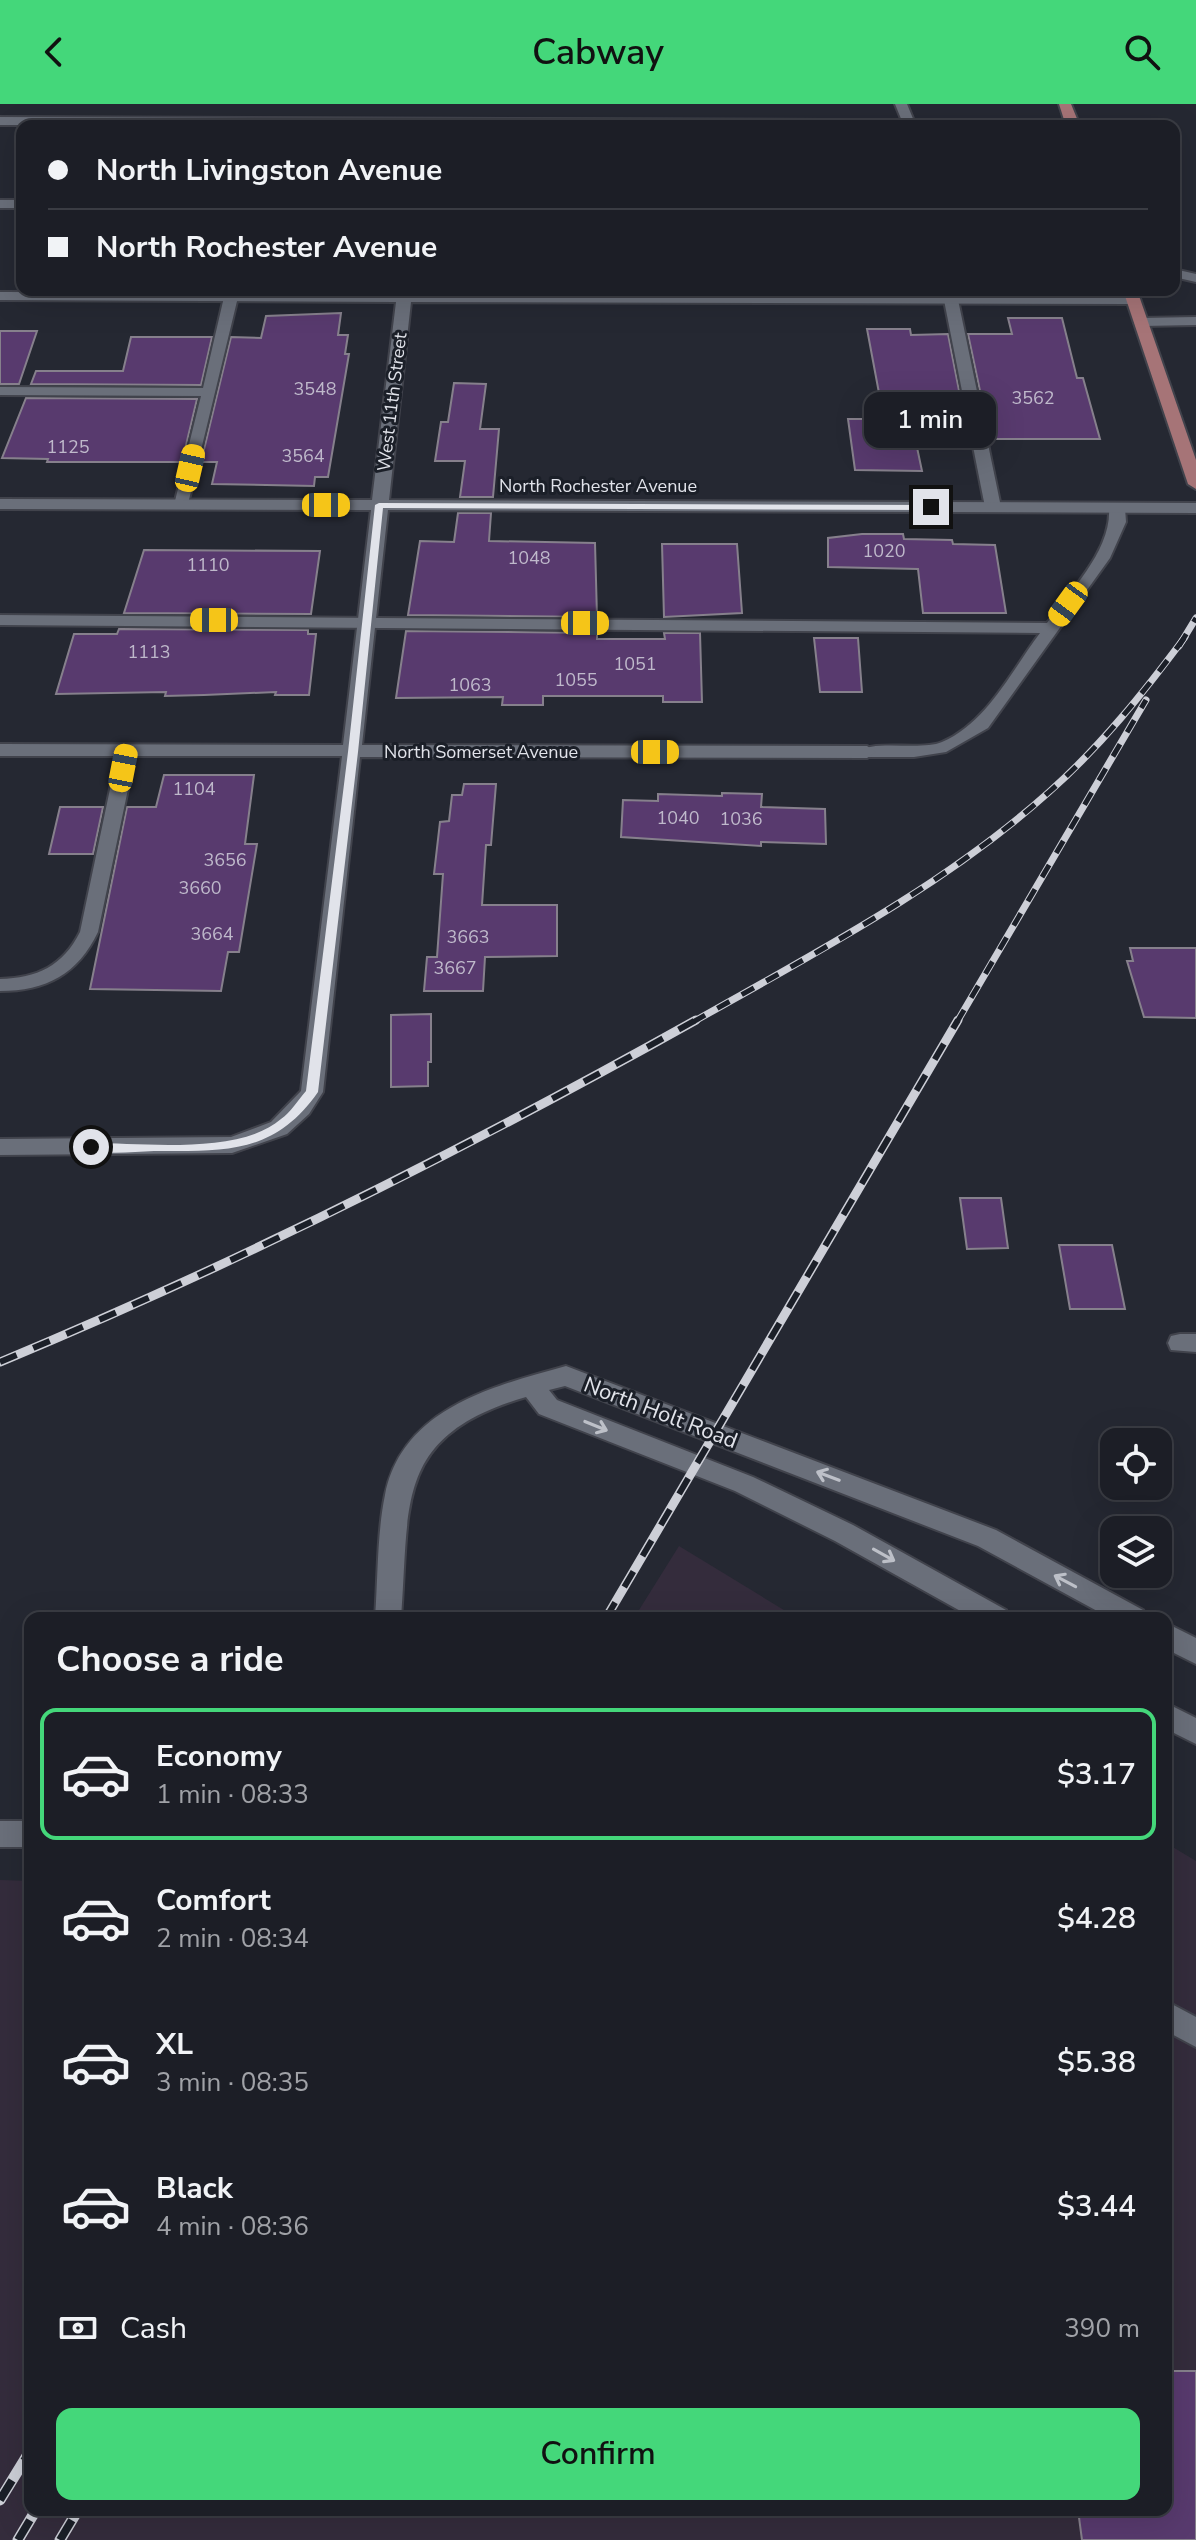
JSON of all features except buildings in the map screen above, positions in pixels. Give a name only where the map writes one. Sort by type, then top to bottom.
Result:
[{"type":"main road","points":[[1132,296],[1196,484]]},
{"type":"street","points":[[0,296],[289,296]]},
{"type":"street","name":"West 11th Street","points":[[0,1147],[212,1147],[252,1140],[285,1124],[312,1092],[404,296]]},
{"type":"street","name":"North Rochester Avenue","points":[[0,504],[1196,508]]},
{"type":"street","name":"North Somerset Avenue","points":[[0,750],[867,752]]},
{"type":"street","name":"North Holt Road","points":[[986,1612],[844,1533],[744,1484],[548,1407],[532,1386],[566,1376],[716,1432],[987,1538],[1123,1612]]},
{"type":"street","points":[[388,1612],[398,1493],[414,1453],[428,1435],[467,1409],[532,1386]]},
{"type":"street","points":[[1172,1638],[1196,1652]]},
{"type":"street","points":[[1172,1718],[1196,1732]]},
{"type":"street","points":[[0,1834],[24,1834]]},
{"type":"lane","points":[[950,296],[993,507]]},
{"type":"lane","points":[[182,505],[231,297]]},
{"type":"lane","points":[[1141,322],[1196,321]]},
{"type":"lane","points":[[0,391],[209,392]]},
{"type":"lane","points":[[867,752],[914,752],[946,747],[982,724],[1102,558],[1118,522],[1117,508]]},
{"type":"lane","points":[[0,620],[367,620],[1051,628]]},
{"type":"lane","points":[[0,985],[40,981],[63,969],[81,953],[89,932],[127,751]]},
{"type":"lane","points":[[1172,2019],[1196,2033]]},
{"type":"shaded area","points":[[679,1546],[787,1612],[638,1612]]},
{"type":"shaded area","points":[[1172,1847],[1196,1861],[1196,2540],[0,2540],[0,1880],[24,1881],[24,2516],[1172,2516]]},
{"type":"railway","points":[[1182,640],[1196,618]]},
{"type":"railway","points":[[1182,640],[1185,637]]},
{"type":"railway","points":[[693,1022],[832,944],[922,888],[1009,826],[1049,792],[1104,737],[1182,640]]},
{"type":"railway","points":[[1179,646],[1182,640]]},
{"type":"railway","points":[[957,1022],[1146,700]]},
{"type":"railway","points":[[0,1362],[266,1244],[526,1113],[696,1020]]},
{"type":"railway","points":[[610,1612],[958,1020]]},
{"type":"railway","points":[[0,2500],[24,2461]]},
{"type":"railway","points":[[18,2540],[32,2516]]},
{"type":"railway","points":[[60,2540],[74,2516]]},
{"type":"route","points":[[91,1147],[232,1145],[279,1128],[301,1108],[312,1092],[379,505],[931,507]]}]
